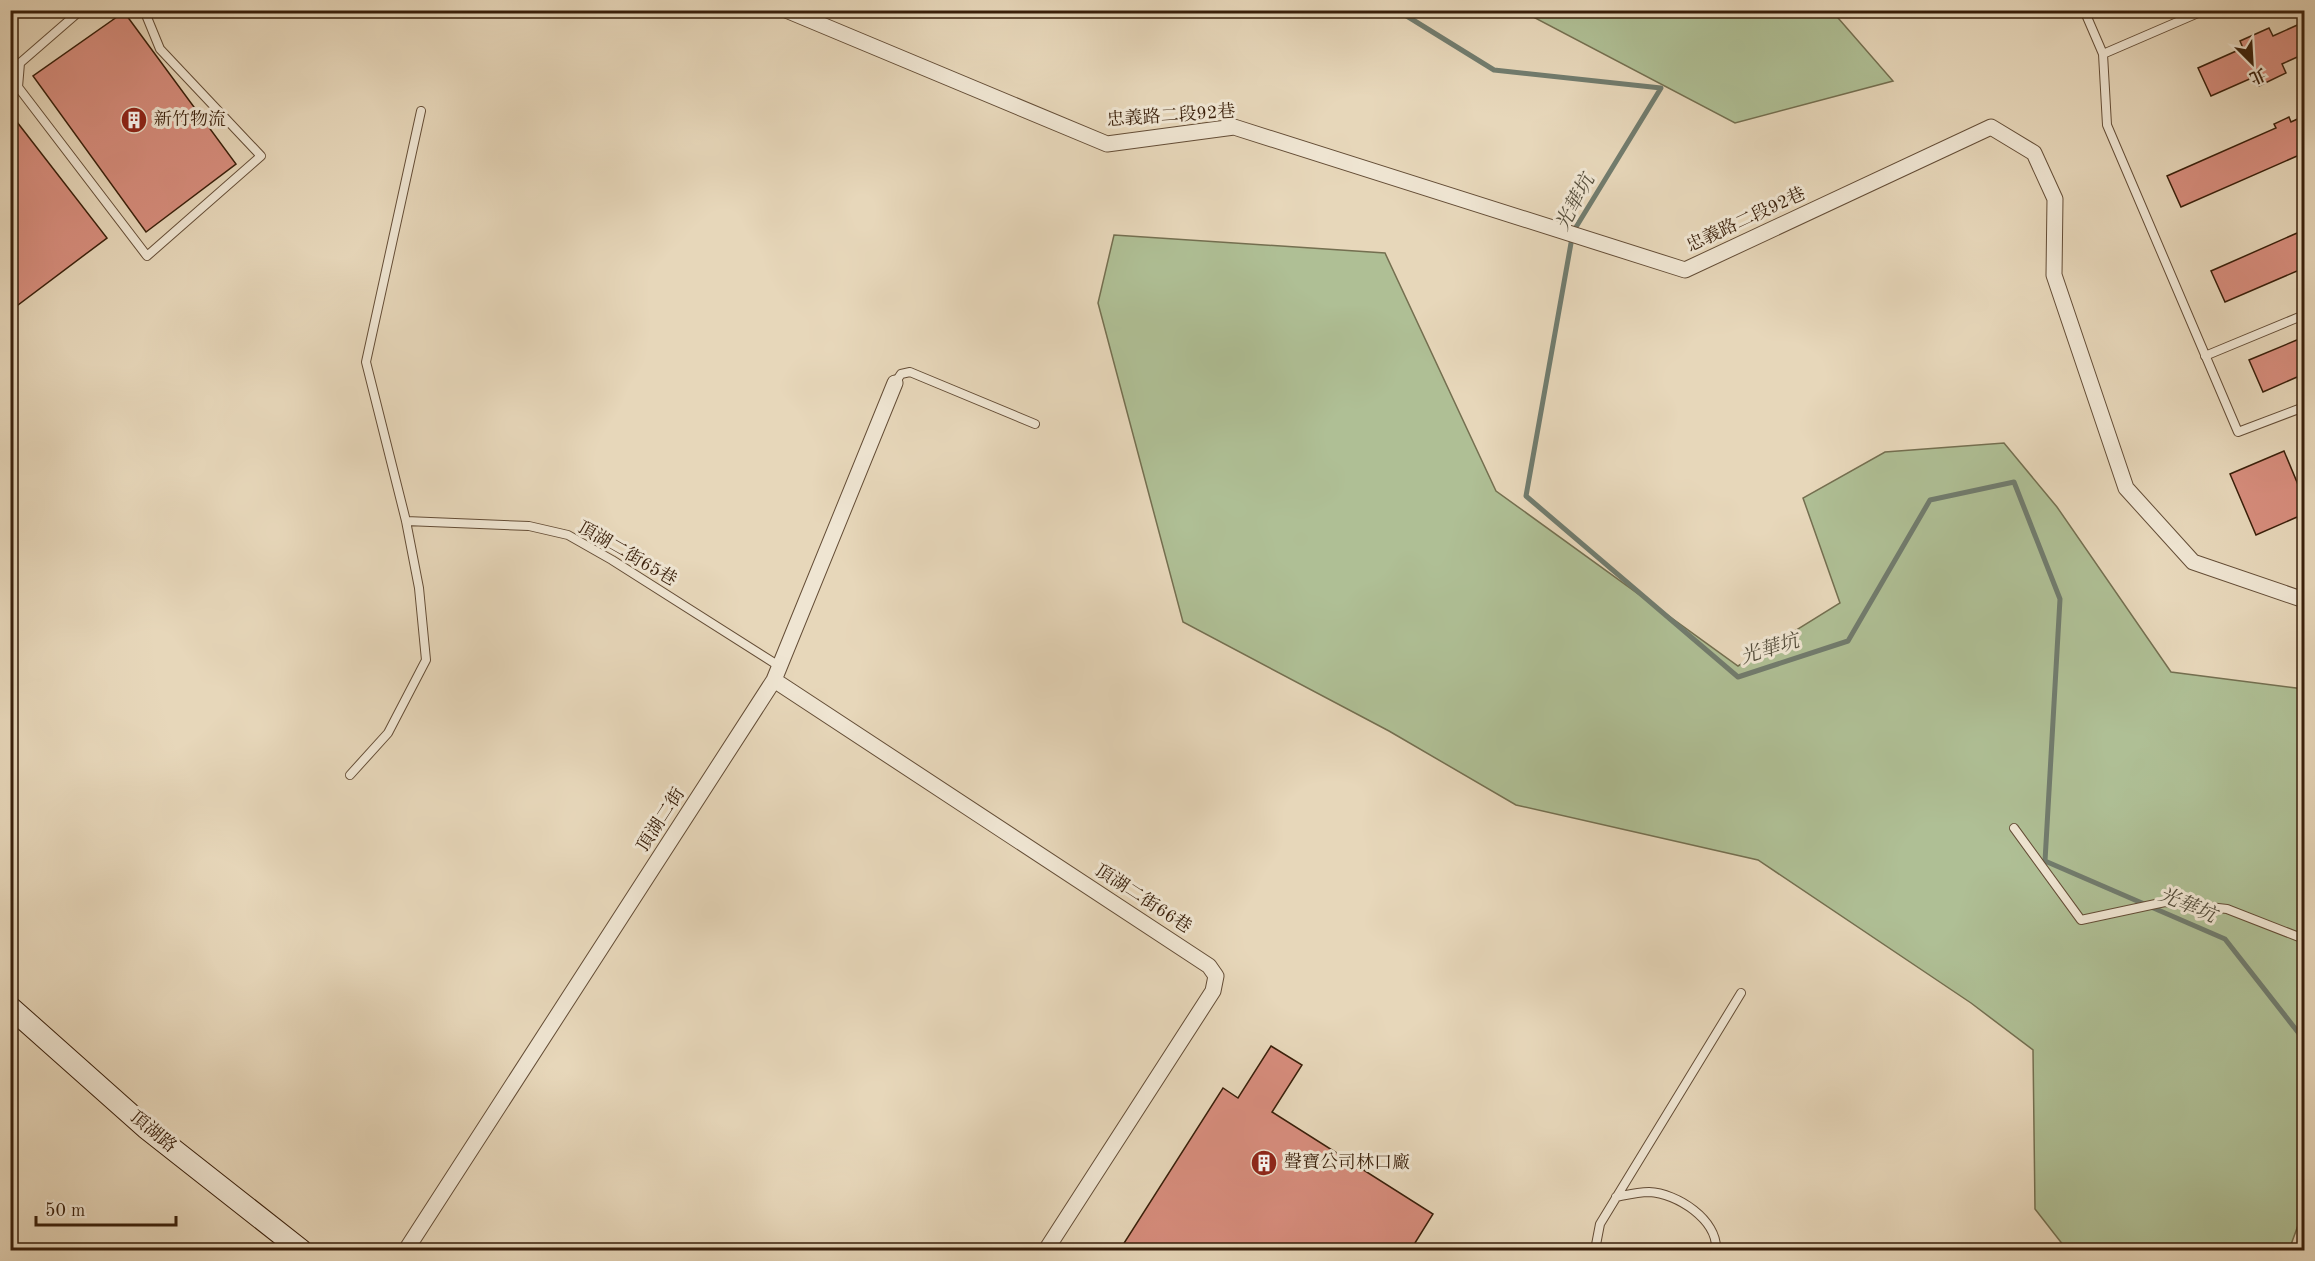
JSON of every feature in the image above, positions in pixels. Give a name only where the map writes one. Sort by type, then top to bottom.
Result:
[{"type":"street","name":"忠義路二段92巷","points":[[786,10],[1107,144],[1234,127],[1685,270],[1991,127],[2034,153],[2055,199],[2054,275],[2126,488],[2193,562],[2304,600]]},
{"type":"street","name":"頂湖二街","points":[[406,1251],[777,673],[895,383]]},
{"type":"street","name":"頂湖二街66巷","points":[[777,673],[1209,966],[1216,976],[1213,991],[1046,1251]]},
{"type":"street","name":"頂湖路","points":[[10,1007],[146,1128],[301,1251]]},
{"type":"lane","points":[[81,10],[20,63],[18,87],[147,256],[261,156],[160,50],[144,10]]},
{"type":"lane","points":[[2084,10],[2103,54],[2107,125],[2238,432],[2304,407]]},
{"type":"lane","points":[[2103,54],[2205,10]]},
{"type":"lane","points":[[350,775],[388,733],[426,660],[419,588],[406,521],[366,362],[420,111]]},
{"type":"lane","points":[[2205,356],[2304,315]]},
{"type":"lane","points":[[895,383],[901,374],[910,372],[1035,424]]},
{"type":"lane","name":"頂湖二街65巷","points":[[406,521],[529,526],[568,535],[612,560],[777,673]]},
{"type":"lane","points":[[2014,828],[2081,920],[2165,902],[2227,909],[2304,939]]},
{"type":"lane","points":[[1595,1251],[1599,1224],[1742,993]]},
{"type":"lane","points":[[1616,1197],[1649,1192],[1673,1198],[1703,1218],[1717,1238],[1716,1251]]},
{"type":"green space","points":[[1522,11],[1832,11],[1893,81],[1735,123]]},
{"type":"green space","points":[[1114,235],[1385,253],[1496,491],[1738,666],[1840,603],[1803,498],[1885,452],[2004,443],[2057,507],[2171,672],[2304,689],[2304,1209],[2289,1250],[2067,1250],[2035,1209],[2033,1050],[1971,1003],[1758,860],[1516,805],[1389,731],[1183,622],[1098,303]]},
{"type":"building","name":"新竹物流","points":[[124,12],[236,164],[146,232],[33,76]]},
{"type":"building","points":[[2304,22],[2304,54],[2282,64],[2286,73],[2259,86],[2254,77],[2211,96],[2198,68],[2243,48],[2240,41],[2269,28],[2273,36]]},
{"type":"building","points":[[10,113],[107,238],[10,311]]},
{"type":"building","points":[[2304,116],[2304,153],[2181,207],[2167,176],[2276,128],[2274,124],[2289,117],[2291,122]]},
{"type":"building","points":[[2304,230],[2304,268],[2225,302],[2211,271]]},
{"type":"building","points":[[2304,337],[2304,374],[2263,392],[2249,360]]},
{"type":"building","points":[[2284,451],[2304,499],[2304,514],[2256,535],[2230,474]]},
{"type":"building","name":"聲寶公司林口廠","points":[[1271,1046],[1302,1065],[1272,1112],[1433,1214],[1410,1251],[1119,1251],[1223,1088],[1238,1098]]},
{"type":"waterway","name":"光華坑","points":[[1397,10],[1494,70],[1661,88],[1573,232],[1526,496],[1738,677],[1848,641],[1930,500],[2014,482],[2060,599],[2045,861],[2225,939],[2301,1036]]},
{"type":"place","name":"新竹物流","points":[[134,120]]},
{"type":"place","name":"聲寶公司林口廠","points":[[1264,1163]]}]
